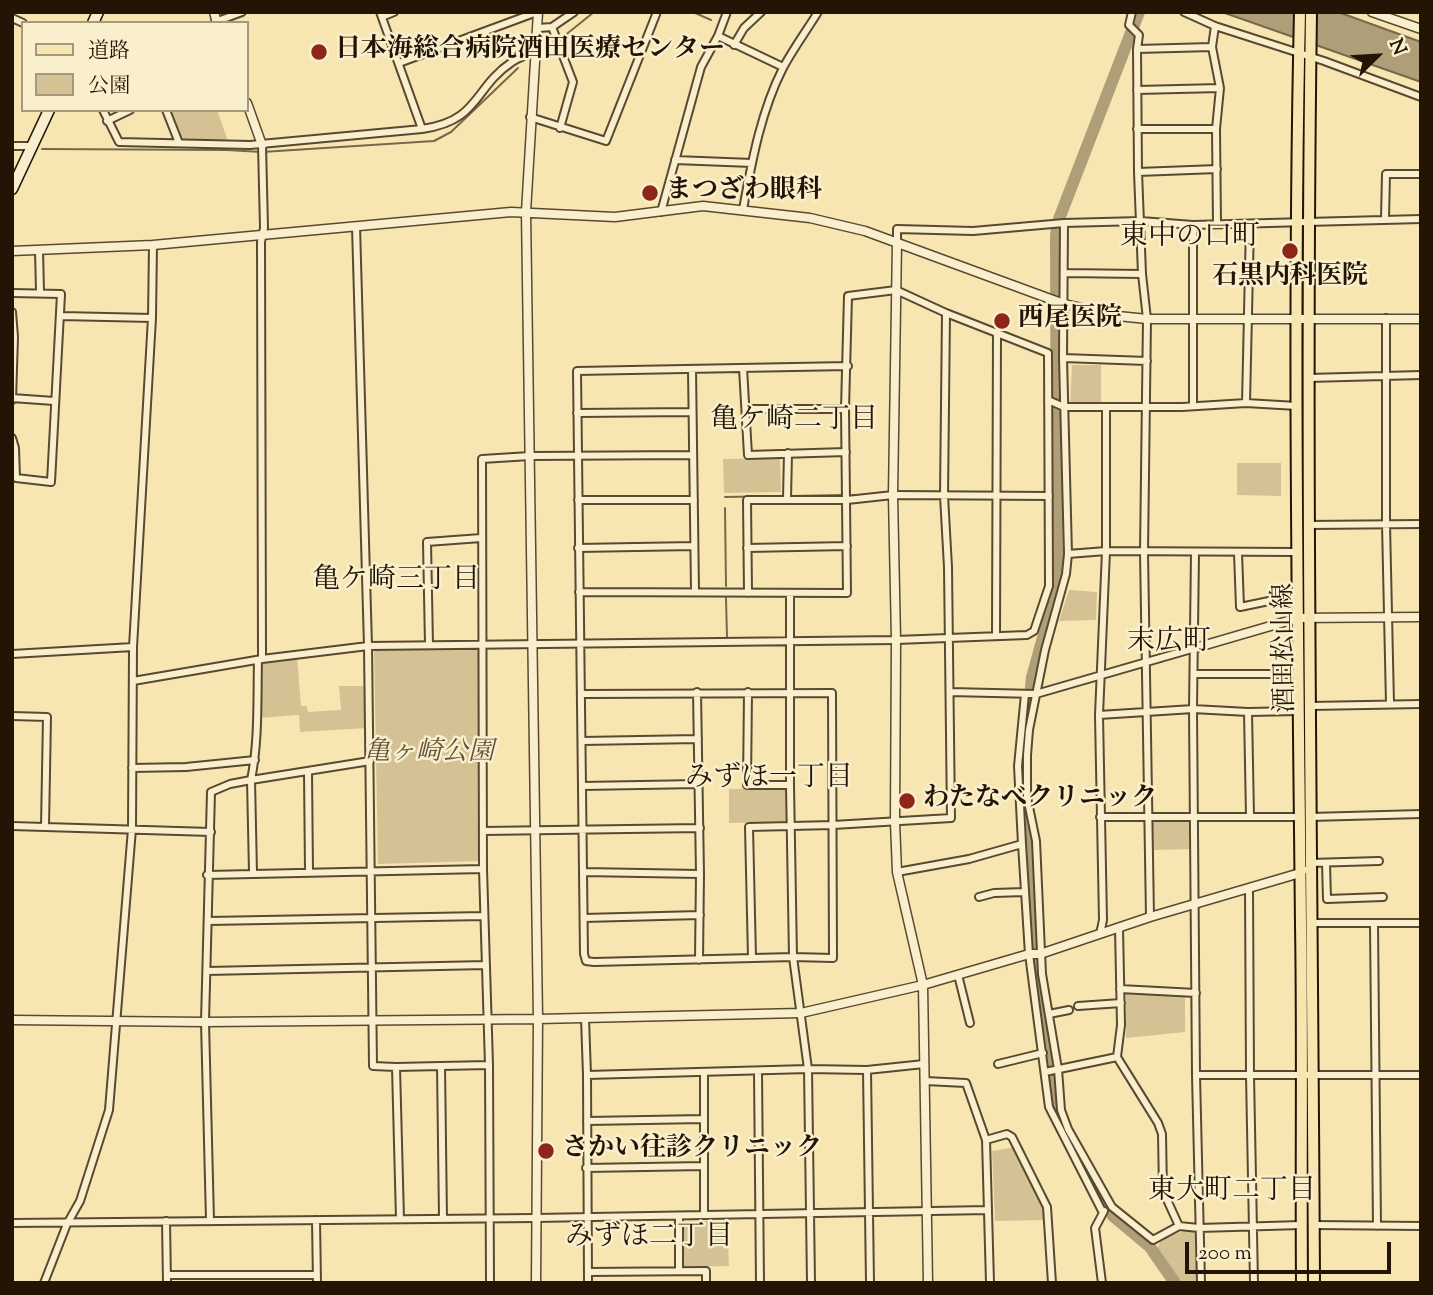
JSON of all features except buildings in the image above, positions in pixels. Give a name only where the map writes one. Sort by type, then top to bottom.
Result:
[{"type":"main road","name":"酒田松山線","points":[[1300,12],[1302,222],[1308,318],[1308,378],[1307,525],[1298,712],[1304,817],[1310,863],[1311,923],[1301,1224],[1302,1283]]},
{"type":"main road","name":"酒田松山線","points":[[1311,12],[1296,318],[1298,595],[1304,618],[1311,706],[1300,873],[1314,1283]]},
{"type":"main road","points":[[12,189],[49,112]]},
{"type":"street","points":[[219,21],[242,12]]},
{"type":"street","points":[[394,12],[381,15],[422,129]]},
{"type":"street","points":[[399,63],[538,12],[526,212],[533,644],[533,832],[538,1019],[536,1283]]},
{"type":"street","points":[[538,28],[552,27],[574,12]]},
{"type":"street","points":[[530,117],[606,141],[657,12]]},
{"type":"street","points":[[661,212],[701,67],[718,36],[727,12]]},
{"type":"street","points":[[734,45],[744,28],[761,12]]},
{"type":"street","points":[[743,209],[768,105],[783,67],[818,12]]},
{"type":"street","points":[[1132,12],[1129,25],[1139,35],[1138,172],[1142,274],[1147,318],[1144,552],[1150,918]]},
{"type":"street","points":[[1184,12],[1215,26],[1311,53],[1421,97]]},
{"type":"street","points":[[1372,12],[1421,29]]},
{"type":"street","points":[[1215,26],[1212,47],[1220,89],[1216,129],[1217,224]]},
{"type":"street","points":[[552,27],[573,82],[561,128]]},
{"type":"street","points":[[718,36],[783,67]]},
{"type":"street","points":[[1137,49],[1212,47]]},
{"type":"street","points":[[104,112],[119,142],[262,145],[422,129],[436,127],[461,116],[513,61],[537,51]]},
{"type":"street","points":[[1137,90],[1220,89]]},
{"type":"street","points":[[248,106],[262,145],[260,660],[255,761],[251,780],[253,873]]},
{"type":"street","points":[[107,121],[126,112]]},
{"type":"street","points":[[167,112],[179,143]]},
{"type":"street","points":[[1137,129],[1216,129]]},
{"type":"street","points":[[12,146],[33,146]]},
{"type":"street","points":[[675,160],[752,163]]},
{"type":"street","points":[[1138,172],[1217,169]]},
{"type":"street","points":[[1385,219],[1386,174],[1421,174]]},
{"type":"street","points":[[12,251],[153,245],[526,212],[615,217],[703,206],[810,218],[866,231],[1064,304],[1118,316],[1421,318]]},
{"type":"street","points":[[928,1283],[923,985],[897,872],[895,822],[896,640],[893,495],[897,229],[973,231],[1064,223],[1141,221],[1192,225],[1421,219]]},
{"type":"street","points":[[1064,223],[1063,358],[1068,554],[1066,574],[1045,650],[1029,730],[1027,797],[1036,841],[1040,954],[1058,1069],[1061,1110],[1068,1129],[1112,1207],[1153,1240],[1178,1226],[1199,1228],[1301,1224]]},
{"type":"street","points":[[1246,403],[1250,224]]},
{"type":"street","points":[[1192,225],[1193,405]]},
{"type":"street","points":[[356,226],[368,646],[373,1066],[489,1065]]},
{"type":"street","points":[[44,1283],[67,1224],[80,1201],[109,1110],[132,829],[133,647],[152,318],[153,245]]},
{"type":"street","points":[[39,250],[40,292]]},
{"type":"street","points":[[1064,273],[1142,274]]},
{"type":"street","points":[[133,681],[368,646],[896,640],[1027,635],[1034,631],[1049,586],[1048,353],[946,313],[896,290],[848,296],[845,409],[847,593],[579,592]]},
{"type":"street","points":[[12,293],[61,294],[51,482],[16,478],[12,438]]},
{"type":"street","points":[[12,312],[12,399],[54,401]]},
{"type":"street","points":[[752,958],[749,827],[951,818],[948,567],[944,496],[946,313]]},
{"type":"street","points":[[61,316],[152,318]]},
{"type":"street","points":[[1386,318],[1386,524],[1390,704]]},
{"type":"street","points":[[996,635],[997,332]]},
{"type":"street","points":[[1063,358],[1147,361]]},
{"type":"street","points":[[582,694],[832,693],[832,958],[586,961],[579,643],[577,371],[848,366]]},
{"type":"street","points":[[743,368],[748,455],[846,452]]},
{"type":"street","points":[[692,369],[695,591]]},
{"type":"street","points":[[1308,378],[1421,375]]},
{"type":"street","points":[[1048,400],[1064,407],[1246,403],[1297,406]]},
{"type":"street","points":[[1100,934],[1103,920],[1098,715],[1106,551],[1106,407]]},
{"type":"street","points":[[746,409],[845,409]]},
{"type":"street","points":[[577,413],[692,412]]},
{"type":"street","points":[[787,499],[788,453]]},
{"type":"street","points":[[490,1283],[489,1065],[482,869],[482,459],[578,455],[693,455]]},
{"type":"street","points":[[748,593],[747,500],[847,500],[893,495],[1049,496]]},
{"type":"street","points":[[578,500],[694,500]]},
{"type":"street","points":[[1307,525],[1421,524]]},
{"type":"street","points":[[429,645],[427,542],[481,538]]},
{"type":"street","points":[[747,548],[847,545]]},
{"type":"street","points":[[578,548],[694,546]]},
{"type":"street","points":[[1068,554],[1106,551],[1297,552]]},
{"type":"street","points":[[1195,552],[1193,709],[1196,1075],[1201,1283]]},
{"type":"street","points":[[1238,553],[1240,607],[1298,595]]},
{"type":"street","points":[[790,593],[793,957],[808,1069],[811,1283]]},
{"type":"street","points":[[950,692],[1037,694],[1304,618],[1421,617]]},
{"type":"street","points":[[12,654],[133,647]]},
{"type":"street","points":[[1194,674],[1298,674]]},
{"type":"street","points":[[696,692],[700,828],[699,960]]},
{"type":"street","points":[[748,692],[747,785],[790,785]]},
{"type":"street","points":[[1026,694],[1018,766],[1022,844],[1030,954],[1049,1107],[1102,1212]]},
{"type":"street","points":[[1311,706],[1421,704]]},
{"type":"street","points":[[1098,715],[1193,709],[1298,712]]},
{"type":"street","points":[[1248,712],[1250,816]]},
{"type":"street","points":[[12,716],[47,717],[45,827]]},
{"type":"street","points":[[582,741],[698,739]]},
{"type":"street","points":[[132,768],[255,761]]},
{"type":"street","points":[[210,1220],[205,1022],[211,792],[230,784],[370,761]]},
{"type":"street","points":[[308,772],[309,872]]},
{"type":"street","points":[[582,786],[699,784]]},
{"type":"street","points":[[1100,817],[1421,814]]},
{"type":"street","points":[[12,826],[211,832]]},
{"type":"street","points":[[482,831],[700,828]]},
{"type":"street","points":[[897,872],[969,859],[1022,844]]},
{"type":"street","points":[[12,1020],[205,1022],[801,1013],[923,985],[1030,954],[1040,954],[1300,873],[1310,863],[1380,861]]},
{"type":"street","points":[[1326,863],[1327,899],[1383,897]]},
{"type":"street","points":[[207,875],[482,869]]},
{"type":"street","points":[[583,872],[700,874]]},
{"type":"street","points":[[1250,888],[1254,1283]]},
{"type":"street","points":[[979,897],[995,893],[1025,892]]},
{"type":"street","points":[[584,918],[700,915]]},
{"type":"street","points":[[209,921],[484,916]]},
{"type":"street","points":[[1311,923],[1421,923]]},
{"type":"street","points":[[1374,924],[1377,1226]]},
{"type":"street","points":[[1119,928],[1121,1025],[1116,1057],[1158,1123],[1162,1134],[1163,1191],[1178,1226]]},
{"type":"street","points":[[207,971],[486,965]]},
{"type":"street","points":[[958,975],[970,1023]]},
{"type":"street","points":[[1120,989],[1196,993]]},
{"type":"street","points":[[1078,1006],[1121,1003]]},
{"type":"street","points":[[1049,1014],[1069,1010]]},
{"type":"street","points":[[584,1018],[587,1075],[588,1283]]},
{"type":"street","points":[[998,1064],[1043,1053]]},
{"type":"street","points":[[1045,1072],[1116,1057]]},
{"type":"street","points":[[587,1075],[867,1070],[924,1064]]},
{"type":"street","points":[[441,1066],[443,1219]]},
{"type":"street","points":[[396,1067],[400,1219]]},
{"type":"street","points":[[867,1070],[870,1283]]},
{"type":"street","points":[[758,1071],[760,1283]]},
{"type":"street","points":[[704,1072],[704,1215]]},
{"type":"street","points":[[1196,1075],[1421,1075]]},
{"type":"street","points":[[925,1081],[966,1083],[986,1140],[990,1283]]},
{"type":"street","points":[[587,1121],[704,1119]]},
{"type":"street","points":[[986,1140],[1007,1135],[1012,1137],[1047,1207],[1052,1283]]},
{"type":"street","points":[[586,1168],[704,1166]]},
{"type":"street","points":[[1102,1283],[1095,1228],[1102,1212],[1112,1207]]},
{"type":"street","points":[[12,1223],[490,1219],[988,1210]]},
{"type":"street","points":[[679,1216],[679,1272]]},
{"type":"street","points":[[166,1221],[167,1279],[317,1279],[316,1220]]},
{"type":"street","points":[[1314,1225],[1421,1226]]},
{"type":"street","points":[[588,1272],[706,1271],[706,1283]]},
{"type":"green space","points":[[171,112],[218,112],[228,141],[181,141]]},
{"type":"green space","points":[[1072,365],[1101,365],[1101,405],[1070,407]]},
{"type":"green space","points":[[780,458],[781,492],[724,493],[723,459]]},
{"type":"green space","points":[[1237,463],[1281,463],[1281,496],[1237,495]]},
{"type":"green space","points":[[1069,590],[1097,592],[1096,620],[1059,621]]},
{"type":"green space","name":"亀ヶ崎公園","points":[[480,647],[483,861],[378,864],[374,648]]},
{"type":"green space","points":[[297,657],[301,706],[307,706],[308,712],[341,710],[339,686],[367,686],[368,728],[300,732],[299,715],[259,718],[259,664]]},
{"type":"green space","points":[[787,788],[787,822],[729,823],[729,789]]},
{"type":"green space","points":[[1193,821],[1194,849],[1153,850],[1152,822]]},
{"type":"green space","points":[[1126,994],[1185,994],[1185,1032],[1126,1038]]},
{"type":"green space","points":[[1014,1147],[1044,1207],[1044,1220],[995,1221],[992,1151]]},
{"type":"green space","points":[[683,1221],[727,1221],[729,1266],[682,1267]]},
{"type":"green space","points":[[1183,1231],[1196,1234],[1197,1282],[1181,1282],[1157,1249],[1161,1240]]},
{"type":"shaded area","points":[[1222,12],[1338,12],[1421,42],[1421,82]]},
{"type":"waterway","points":[[563,37],[594,12]]},
{"type":"waterway","points":[[693,12],[711,20]]},
{"type":"waterway","points":[[1139,12],[1059,219],[1056,235],[1057,587],[1032,677],[1023,772],[1035,970],[1061,1123],[1113,1216],[1150,1247],[1175,1283]]},
{"type":"waterway","points":[[42,149],[262,152],[434,141],[451,132],[518,68]]},
{"type":"waterway","points":[[1011,493],[1044,492]]},
{"type":"waterway","points":[[793,496],[841,495]]},
{"type":"waterway","points":[[853,495],[866,495]]},
{"type":"waterway","points":[[725,497],[781,496]]},
{"type":"waterway","points":[[725,508],[726,586]]},
{"type":"waterway","points":[[726,598],[727,637]]},
{"type":"place","name":"日本海総合病院酒田医療センター","points":[[319,52]]},
{"type":"place","name":"まつざわ眼科","points":[[650,193]]},
{"type":"place","name":"石黒内科医院","points":[[1290,251]]},
{"type":"place","name":"西尾医院","points":[[1002,321]]},
{"type":"place","name":"わたなべクリニック","points":[[907,801]]},
{"type":"place","name":"さかい往診クリニック","points":[[546,1151]]},
{"type":"district","name":"東中の口町","points":[[1190,239]]},
{"type":"district","name":"亀ケ崎二丁目","points":[[794,422]]},
{"type":"district","name":"亀ケ崎三丁目","points":[[396,582]]},
{"type":"district","name":"末広町","points":[[1169,644]]},
{"type":"district","name":"みずほ一丁目","points":[[769,780]]},
{"type":"district","name":"東大町二丁目","points":[[1232,1193]]},
{"type":"district","name":"みずほ二丁目","points":[[649,1239]]}]
